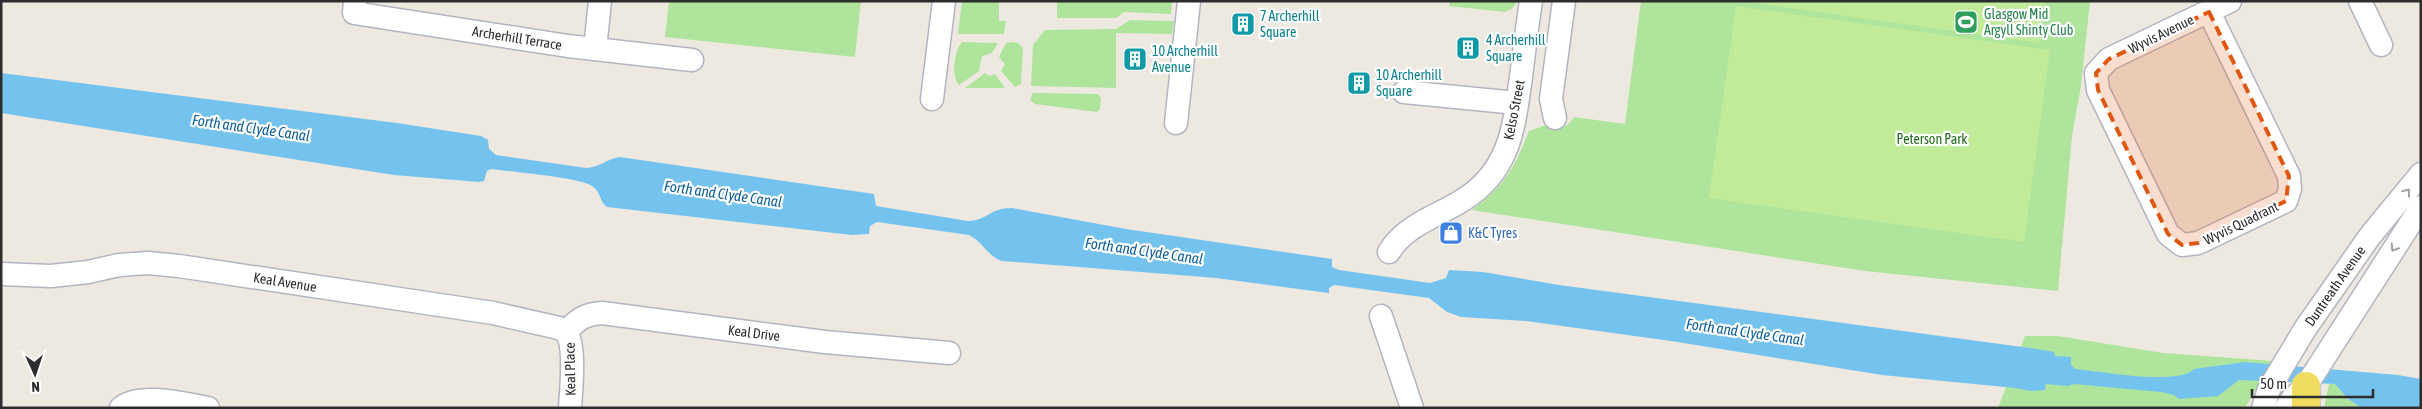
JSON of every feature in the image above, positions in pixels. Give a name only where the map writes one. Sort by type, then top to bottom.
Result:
[{"type":"street","name":"Archerhill Terrace","points":[[355,1],[354,13],[595,49],[692,60]]},
{"type":"street","points":[[595,49],[600,1]]},
{"type":"street","points":[[932,99],[944,1]]},
{"type":"street","points":[[1176,123],[1190,1]]},
{"type":"street","name":"Kelso Street","points":[[1389,252],[1394,243],[1406,232],[1465,199],[1484,184],[1498,166],[1509,144],[1517,103],[1531,1]]},
{"type":"street","points":[[1555,118],[1551,99],[1564,1]]},
{"type":"street","name":"Wyvis Avenue","points":[[2096,73],[2110,59],[2230,1]]},
{"type":"street","points":[[2360,1],[2381,45]]},
{"type":"street","name":"Wyvis Quadrant","points":[[2096,73],[2098,90],[2168,234],[2182,245],[2198,243],[2286,201],[2290,189],[2289,176],[2209,12]]},
{"type":"street","points":[[1404,92],[1517,103]]},
{"type":"street","name":"Duntreath Avenue","points":[[2266,398],[2305,329],[2370,236],[2421,174]]},
{"type":"street","name":"Duntreath Avenue","points":[[2297,400],[2421,207]]},
{"type":"street","name":"Keal Avenue","points":[[1,274],[51,276],[88,272],[119,265],[148,263],[179,266],[492,313],[559,328],[566,332]]},
{"type":"street","name":"Keal Drive","points":[[566,332],[579,318],[588,314],[602,313],[796,338],[949,353]]},
{"type":"street","points":[[1381,316],[1412,408]]},
{"type":"street","name":"Keal Place","points":[[566,332],[569,336],[571,359],[570,408]]},
{"type":"street","points":[[121,408],[128,402],[144,400],[208,408]]},
{"type":"highlighted area","points":[[2209,12],[2289,176],[2286,201],[2198,243],[2182,245],[2168,234],[2098,90],[2096,73],[2109,59]]},
{"type":"green space","points":[[669,1],[861,1],[855,57],[665,37]]},
{"type":"green space","points":[[962,1],[999,1],[999,21],[1006,21],[1004,34],[958,34]]},
{"type":"green space","points":[[1057,1],[1172,1],[1171,14],[1124,12],[1116,18],[1057,18]]},
{"type":"green space","points":[[1450,1],[1518,1],[1512,9],[1505,12],[1449,6]]},
{"type":"green space","name":"Peterson Park","points":[[1641,1],[2090,1],[2081,86],[2072,136],[2058,291],[1865,271],[1472,210],[1492,193],[1507,176],[1529,131],[1546,125],[1562,128],[1574,117],[1625,124]]},
{"type":"green space","name":"Glasgow Mid Argyll Shinty Club","points":[[1741,1],[2046,1],[2039,43]]},
{"type":"green space","points":[[1736,6],[2050,50],[2024,242],[1709,198]]},
{"type":"green space","points":[[1130,20],[1174,21],[1172,34],[1116,33],[1116,88],[1031,86],[1033,45],[1045,30],[1116,29]]},
{"type":"green space","points":[[962,42],[998,43],[992,53],[982,56],[979,71],[959,85],[955,76],[954,64],[957,51]]},
{"type":"green space","points":[[1006,43],[1018,43],[1023,48],[1021,84],[1015,87],[1001,71],[1005,64],[999,57]]},
{"type":"green space","points":[[985,73],[989,76],[995,74],[1005,88],[965,88]]},
{"type":"green space","points":[[1033,93],[1098,94],[1101,98],[1100,109],[1097,112],[1035,104],[1030,100]]},
{"type":"green space","points":[[2025,336],[2058,336],[2163,353],[2273,361],[2245,408],[1998,408]]},
{"type":"green space","points":[[2329,384],[2335,384],[2348,399],[2362,408],[2324,408]]},
{"type":"water","name":"Forth and Clyde Canal","points":[[1,73],[397,123],[481,136],[488,140],[489,149],[496,155],[586,168],[595,167],[620,157],[874,194],[876,206],[968,221],[980,219],[998,210],[1012,208],[1126,229],[1332,259],[1332,267],[1339,270],[1430,283],[1446,278],[1449,270],[1483,272],[1559,285],[2030,348],[2054,352],[2055,356],[2071,357],[2071,365],[2075,369],[2156,377],[2186,374],[2194,369],[2245,362],[2398,375],[2421,379],[2421,408],[2362,408],[2348,399],[2335,384],[2239,380],[2218,396],[2179,399],[2174,395],[2161,392],[2074,384],[2068,386],[2046,384],[2045,390],[2031,391],[1882,375],[1671,341],[1526,321],[1461,317],[1447,312],[1429,298],[1334,285],[1329,288],[1329,293],[1216,278],[1002,261],[992,256],[978,241],[969,235],[877,222],[870,226],[869,234],[852,235],[607,207],[592,186],[559,177],[491,169],[487,171],[484,181],[479,182],[394,175],[1,113]]},
{"type":"place","name":"Glasgow Mid Argyll Shinty Club","points":[[1966,22]]},
{"type":"place","name":"7 Archerhill Square","points":[[1243,24]]},
{"type":"place","name":"4 Archerhill Square","points":[[1468,48]]},
{"type":"place","name":"10 Archerhill Avenue","points":[[1135,59]]},
{"type":"place","name":"10 Archerhill Square","points":[[1359,83]]},
{"type":"place","name":"K&C Tyres","points":[[1451,233]]}]
